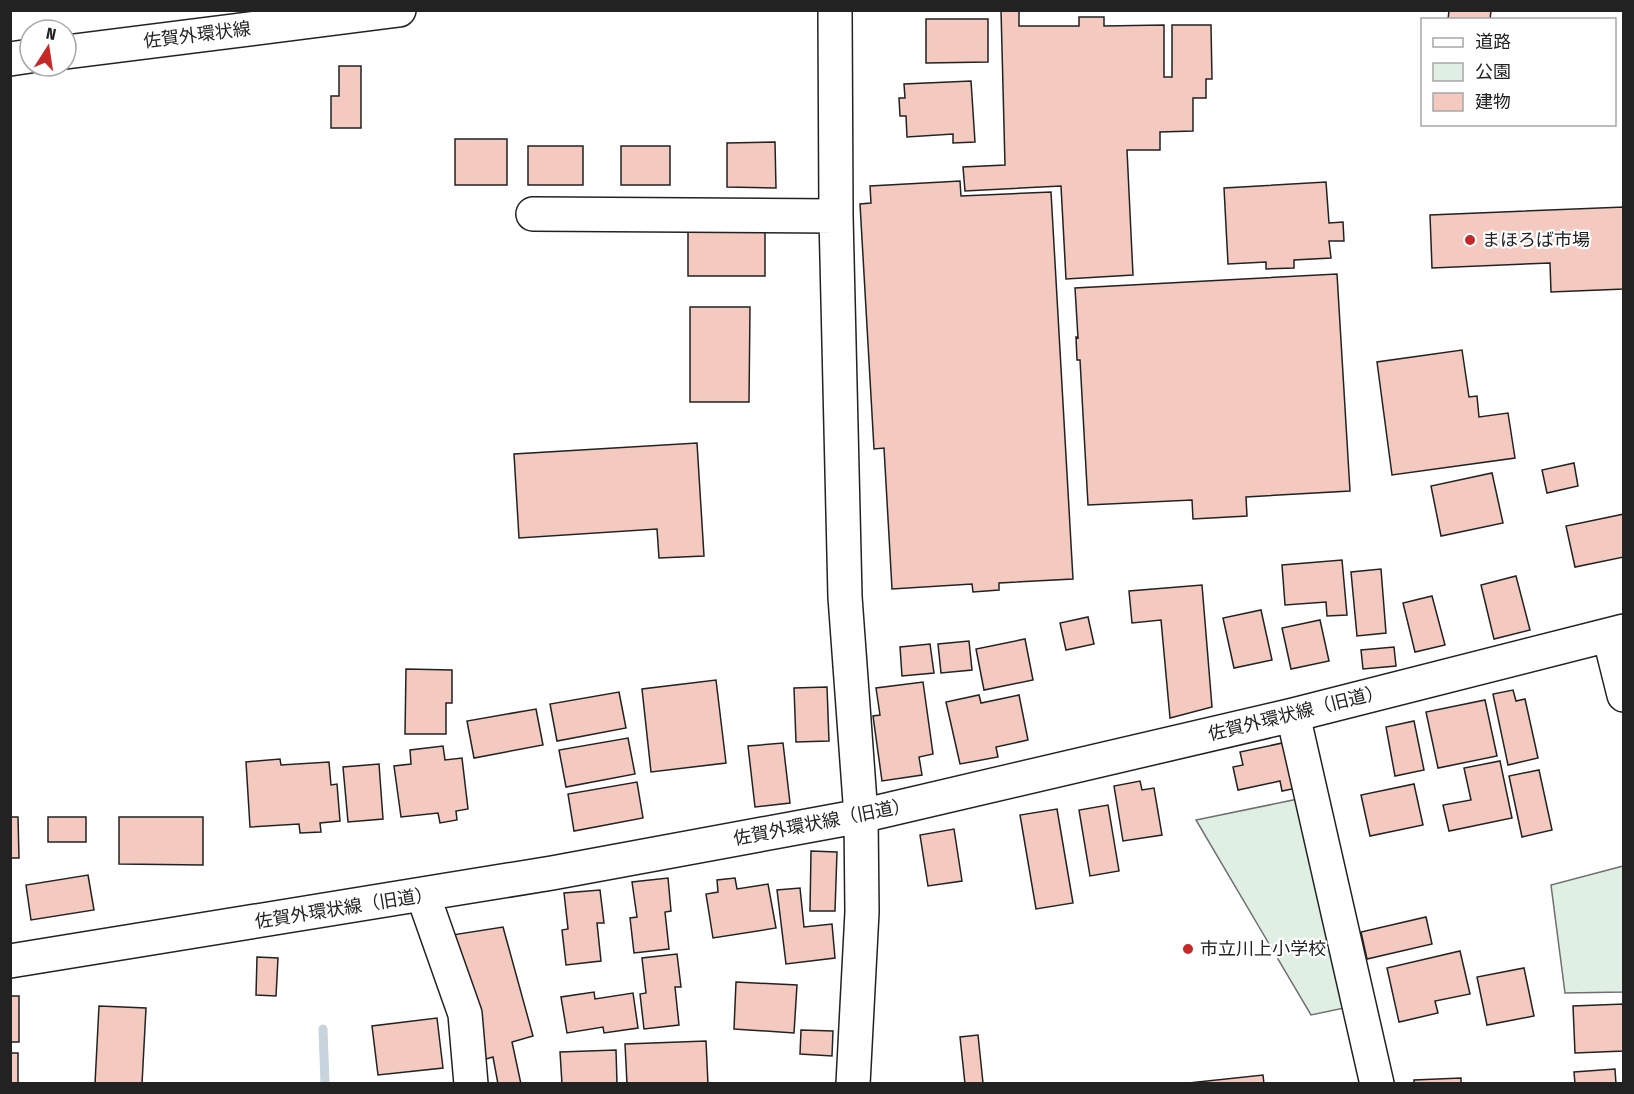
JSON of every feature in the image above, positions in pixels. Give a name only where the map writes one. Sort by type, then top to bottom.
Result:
[{"type":"street","name":"佐賀外環状線","points":[[78,50],[241,20],[399,10]]},
{"type":"street","points":[[835,10],[836,216],[845,597],[861,816],[862,923],[853,1083]]},
{"type":"street","points":[[533,214],[836,216]]},
{"type":"street","points":[[1616,633],[1623,695]]},
{"type":"street","name":"佐賀外環状線（旧道）","points":[[10,962],[423,895],[861,816],[1293,715],[1616,633]]},
{"type":"street","points":[[1293,715],[1377,1083]]},
{"type":"street","points":[[423,895],[465,1014],[471,1083]]},
{"type":"green space","points":[[1303,798],[1349,1007],[1311,1015],[1196,820]]},
{"type":"green space","points":[[1623,866],[1623,992],[1565,993],[1551,885]]},
{"type":"building","points":[[1001,10],[1019,10],[1019,26],[1079,26],[1079,17],[1104,17],[1104,26],[1164,25],[1164,77],[1172,77],[1172,25],[1211,25],[1212,79],[1206,79],[1206,98],[1193,98],[1193,131],[1160,132],[1160,150],[1127,150],[1133,275],[1066,279],[1061,186],[965,191],[963,167],[1005,165]]},
{"type":"building","points":[[1449,10],[1491,10],[1490,18],[1448,18]]},
{"type":"building","points":[[926,19],[988,19],[988,62],[926,63]]},
{"type":"building","points":[[339,66],[361,66],[361,128],[331,128],[331,96],[339,96]]},
{"type":"building","points":[[971,81],[975,142],[953,143],[953,134],[907,137],[906,116],[900,116],[899,98],[905,98],[904,84]]},
{"type":"building","points":[[455,139],[507,139],[507,185],[455,185]]},
{"type":"building","points":[[775,142],[776,188],[727,187],[727,143]]},
{"type":"building","points":[[528,146],[583,146],[583,185],[528,185]]},
{"type":"building","points":[[621,146],[670,146],[670,185],[621,185]]},
{"type":"building","points":[[960,181],[961,196],[1051,192],[1073,579],[999,583],[999,590],[973,592],[972,584],[892,589],[884,448],[874,449],[860,204],[871,203],[870,186]]},
{"type":"building","points":[[1326,182],[1329,223],[1343,222],[1344,241],[1329,241],[1331,258],[1294,260],[1294,268],[1266,269],[1266,262],[1228,264],[1224,188]]},
{"type":"building","points":[[1624,207],[1624,289],[1551,292],[1550,263],[1432,268],[1430,215]]},
{"type":"building","points":[[688,230],[765,231],[765,276],[688,276]]},
{"type":"building","points":[[1337,274],[1350,491],[1246,497],[1247,516],[1193,519],[1192,500],[1088,505],[1080,360],[1077,360],[1075,288]]},
{"type":"building","points":[[690,307],[750,307],[749,402],[690,402]]},
{"type":"building","points":[[1462,350],[1469,397],[1477,396],[1479,417],[1508,413],[1515,458],[1392,475],[1377,362]]},
{"type":"building","points":[[697,443],[704,556],[659,558],[657,529],[519,538],[514,454]]},
{"type":"building","points":[[1574,463],[1578,486],[1547,493],[1542,470]]},
{"type":"building","points":[[1492,473],[1503,523],[1441,536],[1431,486]]},
{"type":"building","points":[[1624,514],[1624,557],[1575,567],[1566,526]]},
{"type":"building","points":[[1342,560],[1347,615],[1327,616],[1326,602],[1285,605],[1282,565]]},
{"type":"building","points":[[1381,569],[1386,633],[1357,636],[1351,572]]},
{"type":"building","points":[[1516,576],[1530,630],[1494,639],[1481,585]]},
{"type":"building","points":[[1202,585],[1212,707],[1170,718],[1161,620],[1132,623],[1129,591]]},
{"type":"building","points":[[1432,596],[1445,645],[1415,652],[1403,603]]},
{"type":"building","points":[[1261,610],[1272,660],[1234,668],[1223,618]]},
{"type":"building","points":[[1088,617],[1094,644],[1066,650],[1060,623]]},
{"type":"building","points":[[1320,620],[1329,661],[1291,669],[1282,628]]},
{"type":"building","points":[[1025,639],[1033,680],[984,690],[976,649]]},
{"type":"building","points":[[969,641],[972,670],[941,673],[938,644]]},
{"type":"building","points":[[930,644],[934,673],[902,676],[900,647]]},
{"type":"building","points":[[1394,647],[1396,666],[1363,669],[1361,650]]},
{"type":"building","points":[[406,669],[452,670],[452,703],[446,703],[446,734],[405,734]]},
{"type":"building","points":[[716,680],[726,763],[651,772],[642,689]]},
{"type":"building","points":[[923,682],[933,754],[919,757],[922,775],[882,781],[873,716],[880,715],[876,688]]},
{"type":"building","points":[[827,687],[829,741],[796,742],[794,688]]},
{"type":"building","points":[[1513,690],[1516,701],[1525,699],[1538,758],[1508,765],[1493,694]]},
{"type":"building","points":[[619,692],[626,728],[557,741],[550,704]]},
{"type":"building","points":[[979,695],[981,703],[1019,695],[1028,740],[996,747],[998,757],[960,764],[946,702]]},
{"type":"building","points":[[1485,700],[1497,756],[1438,768],[1426,712]]},
{"type":"building","points":[[536,709],[543,745],[474,758],[467,721]]},
{"type":"building","points":[[1414,721],[1424,770],[1395,776],[1386,727]]},
{"type":"building","points":[[628,738],[635,774],[566,787],[559,750]]},
{"type":"building","points":[[1287,742],[1297,788],[1282,791],[1280,781],[1238,790],[1233,767],[1243,765],[1240,752]]},
{"type":"building","points":[[783,743],[790,803],[755,807],[748,746]]},
{"type":"building","points":[[443,746],[445,760],[462,758],[468,809],[456,811],[457,820],[440,823],[438,813],[401,817],[394,766],[411,764],[410,750]]},
{"type":"building","points":[[280,759],[281,765],[329,762],[331,785],[337,784],[340,821],[320,823],[321,832],[300,833],[299,824],[250,827],[246,762]]},
{"type":"building","points":[[1500,761],[1512,818],[1449,831],[1443,805],[1471,800],[1464,768]]},
{"type":"building","points":[[379,764],[383,819],[348,822],[343,767]]},
{"type":"building","points":[[1539,770],[1552,830],[1522,837],[1509,776]]},
{"type":"building","points":[[1140,781],[1142,790],[1154,788],[1162,835],[1123,841],[1114,786]]},
{"type":"building","points":[[637,782],[643,818],[574,831],[568,794]]},
{"type":"building","points":[[1414,784],[1423,825],[1370,836],[1361,795]]},
{"type":"building","points":[[1108,805],[1119,871],[1090,876],[1079,810]]},
{"type":"building","points":[[1057,809],[1073,903],[1036,909],[1020,815]]},
{"type":"building","points":[[10,817],[18,817],[19,858],[10,858]]},
{"type":"building","points":[[48,817],[86,817],[86,842],[48,842]]},
{"type":"building","points":[[119,817],[203,817],[203,865],[119,864]]},
{"type":"building","points":[[954,829],[962,881],[928,886],[920,835]]},
{"type":"building","points":[[811,851],[837,852],[835,911],[810,911]]},
{"type":"building","points":[[88,875],[94,910],[31,920],[26,885]]},
{"type":"building","points":[[668,878],[671,911],[665,912],[669,949],[634,953],[630,918],[637,917],[632,882]]},
{"type":"building","points":[[735,878],[737,889],[768,884],[776,928],[713,938],[706,894],[718,892],[717,880]]},
{"type":"building","points":[[800,888],[804,927],[832,924],[835,958],[786,964],[777,890]]},
{"type":"building","points":[[600,890],[604,923],[597,923],[601,961],[566,965],[562,930],[568,929],[564,893]]},
{"type":"building","points":[[1426,917],[1432,944],[1367,959],[1361,932]]},
{"type":"building","points":[[503,927],[533,1036],[512,1042],[521,1084],[498,1084],[493,1057],[486,1059],[452,935]]},
{"type":"building","points":[[1460,951],[1470,994],[1435,1001],[1438,1013],[1399,1022],[1387,968]]},
{"type":"building","points":[[677,954],[681,987],[675,987],[679,1025],[644,1029],[640,994],[646,993],[642,958]]},
{"type":"building","points":[[257,957],[278,958],[276,996],[256,995]]},
{"type":"building","points":[[1524,968],[1534,1016],[1487,1025],[1477,977]]},
{"type":"building","points":[[736,982],[797,985],[794,1033],[734,1029]]},
{"type":"building","points":[[594,992],[595,999],[633,993],[638,1028],[604,1033],[603,1027],[567,1033],[561,997]]},
{"type":"building","points":[[10,996],[19,996],[19,1042],[10,1042]]},
{"type":"building","points":[[1624,1004],[1624,1051],[1575,1053],[1573,1006]]},
{"type":"building","points":[[99,1006],[146,1008],[142,1084],[95,1084]]},
{"type":"building","points":[[437,1018],[443,1068],[378,1075],[372,1026]]},
{"type":"building","points":[[801,1030],[833,1031],[832,1056],[800,1054]]},
{"type":"building","points":[[978,1035],[983,1083],[965,1084],[960,1037]]},
{"type":"building","points":[[706,1041],[708,1084],[627,1084],[625,1044]]},
{"type":"building","points":[[616,1050],[617,1084],[562,1084],[560,1052]]},
{"type":"building","points":[[10,1053],[18,1053],[18,1084],[10,1084]]},
{"type":"building","points":[[1615,1069],[1616,1084],[1575,1084],[1574,1072]]},
{"type":"building","points":[[1263,1075],[1264,1084],[1179,1084]]},
{"type":"building","points":[[1461,1078],[1461,1084],[1414,1084],[1414,1080]]},
{"type":"waterway","points":[[323,1029],[325,1084]]},
{"type":"place","name":"まほろば市場","points":[[1470,240]]},
{"type":"place","name":"市立川上小学校","points":[[1188,949]]}]
